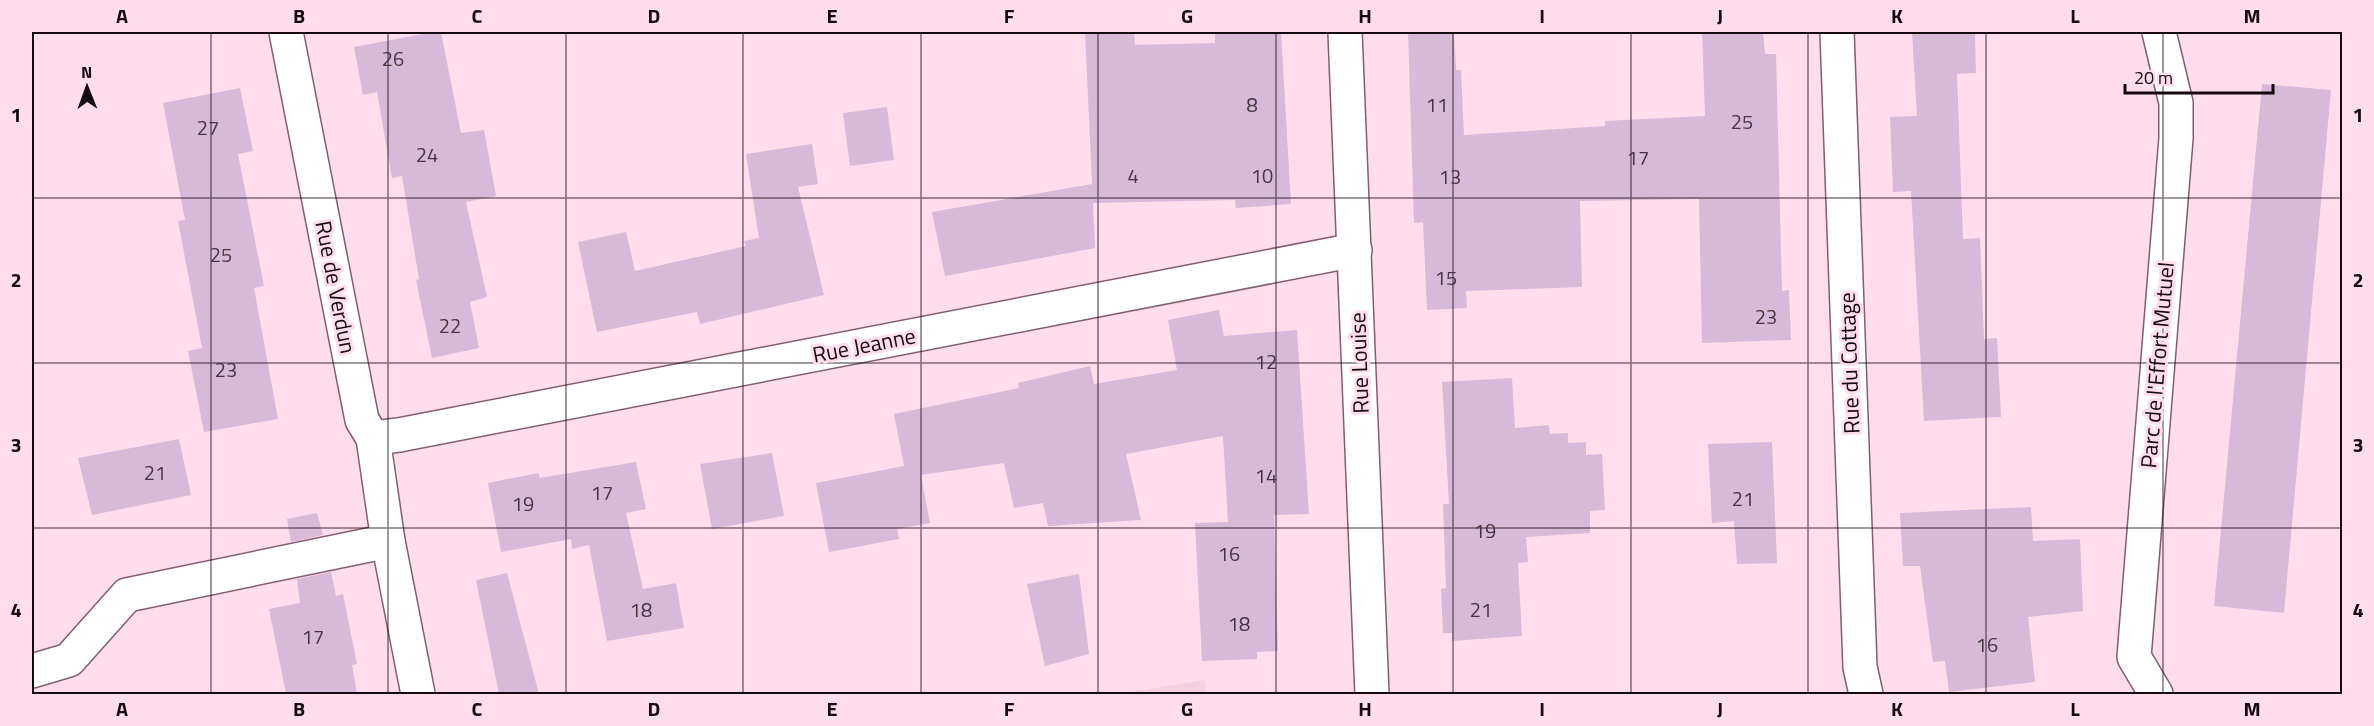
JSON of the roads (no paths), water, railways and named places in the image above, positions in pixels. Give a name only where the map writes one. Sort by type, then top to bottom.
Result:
[{"type":"street","name":"Rue de Verdun","points":[[286,32],[362,420],[373,438],[388,541],[418,694]]},
{"type":"street","name":"Rue Louise","points":[[1345,32],[1372,694]]},
{"type":"street","name":"Rue du Cottage","points":[[1837,32],[1860,667],[1866,694]]},
{"type":"street","name":"Parc de l'Effort Mutuel","points":[[2156,694],[2134,657],[2176,138],[2176,103],[2160,32]]},
{"type":"street","name":"Rue Jeanne","points":[[373,438],[399,435],[1355,250]]},
{"type":"street","points":[[32,671],[69,660],[127,595],[388,541]]}]
